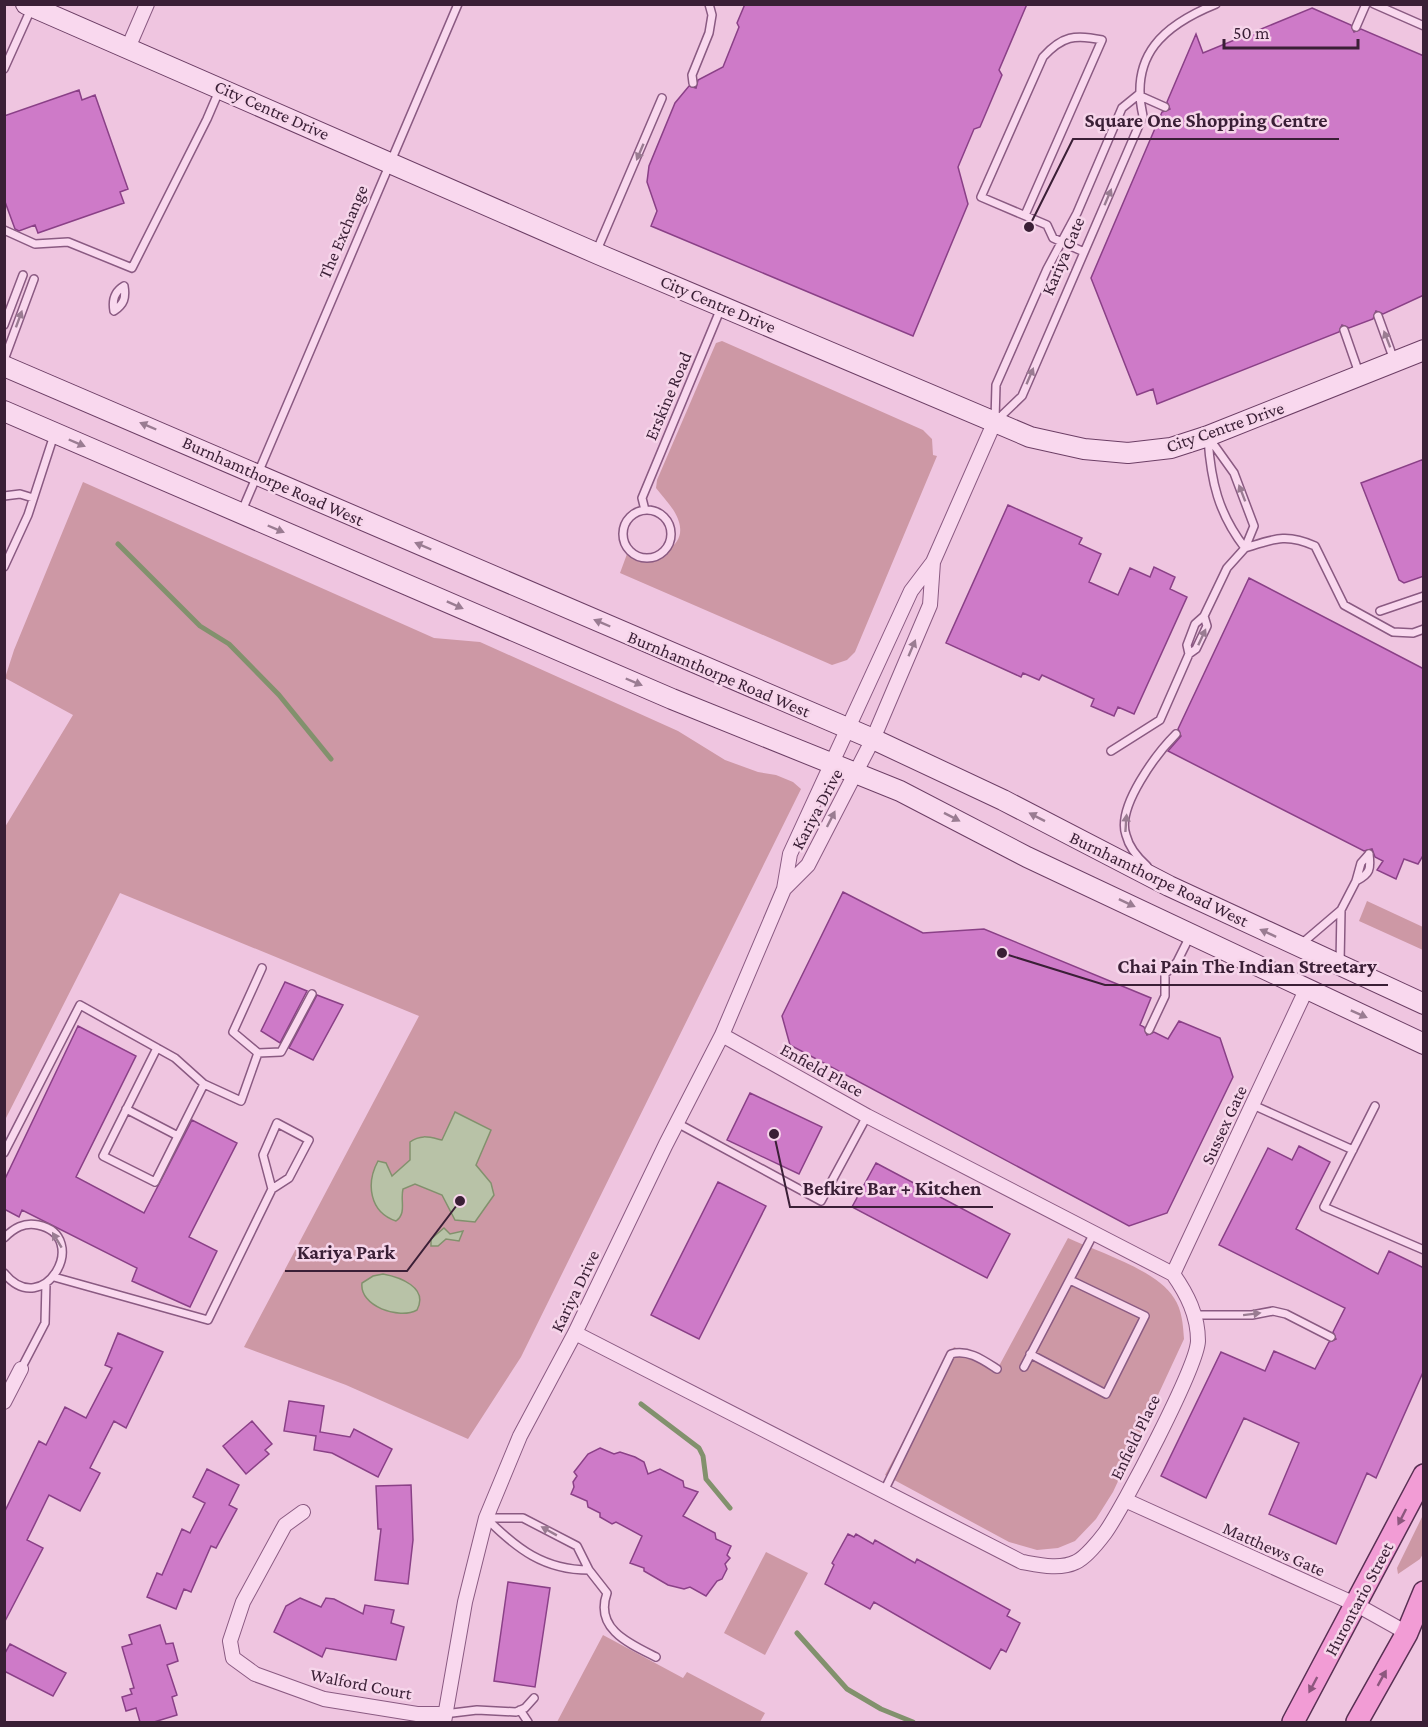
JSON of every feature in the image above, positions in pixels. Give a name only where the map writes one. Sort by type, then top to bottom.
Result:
[{"type":"main road","name":"City Centre Drive","points":[[29,6],[220,87],[596,253],[1030,437],[1084,449],[1128,453],[1170,448],[1208,436],[1424,350]]},
{"type":"main road","name":"Burnhamthorpe Road West","points":[[4,366],[873,739],[1003,800],[1168,885],[1424,1004]]},
{"type":"main road","name":"Burnhamthorpe Road West","points":[[4,411],[672,699],[900,790],[1027,857],[1424,1044]]},
{"type":"main road","name":"Hurontario Street","points":[[1293,1722],[1424,1475]]},
{"type":"main road","points":[[1357,1722],[1407,1633],[1424,1592]]},
{"type":"street","points":[[128,48],[147,4]]},
{"type":"street","name":"Kariya Gate","points":[[848,729],[911,591],[933,562],[995,421]]},
{"type":"street","name":"Kariya Gate","points":[[873,739],[930,605],[933,562]]},
{"type":"street","name":"Kariya Drive","points":[[444,1718],[465,1602],[486,1518],[520,1436],[575,1333],[722,1035],[784,889],[790,854],[848,729]]},
{"type":"street","name":"Kariya Drive","points":[[784,889],[808,865],[873,739]]},
{"type":"street","name":"Sussex Gate","points":[[1173,1274],[1306,990]]},
{"type":"street","name":"Enfield Place","points":[[575,1333],[1022,1562],[1050,1567],[1077,1562],[1104,1534],[1125,1500],[1190,1368],[1198,1342],[1194,1315],[1186,1293],[1173,1274],[867,1116],[722,1035]]},
{"type":"street","points":[[4,1402],[21,1369]]},
{"type":"street","name":"Matthews Gate","points":[[1125,1500],[1357,1605],[1407,1633]]},
{"type":"street","name":"Walford Court","points":[[303,1512],[285,1525],[243,1602],[230,1641],[233,1658],[255,1674],[324,1699],[444,1718]]},
{"type":"lane","name":"The Exchange","points":[[241,513],[256,473],[458,4]]},
{"type":"lane","points":[[693,83],[692,75],[711,24],[709,4]]},
{"type":"lane","name":"Kariya Gate","points":[[995,421],[1022,396],[1143,116],[1138,95],[1146,60],[1161,38],[1179,21],[1216,4]]},
{"type":"lane","points":[[1356,27],[1366,4]]},
{"type":"lane","points":[[1374,4],[1424,26]]},
{"type":"lane","points":[[4,69],[29,6]]},
{"type":"lane","points":[[1025,215],[1102,40],[1072,37],[1055,43],[1043,57],[981,197],[1047,225],[1053,238],[1084,252]]},
{"type":"lane","points":[[4,230],[35,244],[68,242],[132,268],[207,119],[220,87]]},
{"type":"lane","points":[[1138,95],[1165,106]]},
{"type":"lane","name":"Kariya Gate","points":[[995,421],[996,385],[1122,108],[1138,95]]},
{"type":"lane","points":[[596,253],[662,98]]},
{"type":"lane","points":[[4,325],[23,274]]},
{"type":"lane","points":[[4,360],[34,279]]},
{"type":"lane","name":"Erskine Road","points":[[645,510],[642,498],[722,306]]},
{"type":"lane","points":[[1378,316],[1395,362]]},
{"type":"lane","points":[[1344,330],[1360,376]]},
{"type":"lane","points":[[4,567],[33,498],[54,433]]},
{"type":"lane","points":[[1208,436],[1211,481],[1232,531],[1245,548]]},
{"type":"lane","points":[[1189,654],[1186,645],[1195,624],[1204,616],[1227,568],[1245,548],[1254,526],[1234,473],[1208,436]]},
{"type":"lane","points":[[4,496],[20,494],[33,498]]},
{"type":"lane","points":[[645,510],[662,515],[671,532],[666,549],[649,558],[632,553],[623,537],[628,519],[645,510]]},
{"type":"lane","points":[[1245,548],[1282,537],[1295,537],[1315,546],[1344,605],[1376,625],[1393,632],[1413,633],[1424,629]]},
{"type":"lane","points":[[4,544],[12,550]]},
{"type":"lane","points":[[1376,625],[1381,610],[1424,596]]},
{"type":"lane","points":[[1111,751],[1160,720],[1189,654],[1196,650],[1207,626],[1204,616]]},
{"type":"lane","points":[[1168,885],[1138,858],[1125,831],[1126,814],[1132,799],[1157,754],[1176,734]]},
{"type":"lane","points":[[1298,947],[1341,910],[1356,881]]},
{"type":"lane","points":[[1340,965],[1341,910]]},
{"type":"lane","points":[[1149,1030],[1165,996],[1166,974],[1177,962],[1191,933]]},
{"type":"lane","points":[[262,968],[233,1032],[258,1053],[281,1052],[312,994]]},
{"type":"lane","points":[[4,1153],[80,1005],[175,1058],[204,1084],[241,1101],[258,1053]]},
{"type":"lane","points":[[157,1048],[103,1156],[154,1182],[204,1084]]},
{"type":"lane","points":[[1253,1105],[1353,1150]]},
{"type":"lane","points":[[1374,1106],[1324,1207],[1424,1250]]},
{"type":"lane","points":[[126,1109],[178,1136]]},
{"type":"lane","points":[[677,1123],[821,1201],[867,1116]]},
{"type":"lane","points":[[54,1277],[208,1320],[272,1189],[289,1178],[309,1140],[277,1123],[263,1155],[272,1189]]},
{"type":"lane","points":[[4,1238],[21,1225],[31,1224],[51,1231],[62,1249],[62,1260],[54,1277],[39,1286],[22,1286],[4,1273]]},
{"type":"lane","points":[[1024,1367],[1094,1233]]},
{"type":"lane","points":[[1030,1354],[1106,1394],[1145,1316],[1070,1280]]},
{"type":"lane","points":[[21,1369],[45,1323],[46,1283]]},
{"type":"lane","points":[[1194,1315],[1252,1315],[1274,1311],[1286,1314],[1331,1337]]},
{"type":"lane","points":[[884,1491],[951,1354],[959,1351],[976,1356],[997,1369]]},
{"type":"lane","points":[[486,1518],[513,1546],[565,1570],[589,1570]]},
{"type":"lane","points":[[486,1518],[523,1518],[577,1546],[589,1570],[607,1593],[603,1603],[612,1631],[622,1640],[656,1657]]},
{"type":"lane","points":[[444,1718],[520,1710],[534,1698]]},
{"type":"lane","points":[[520,1710],[528,1722]]},
{"type":"shaded area","points":[[722,341],[923,430],[932,439],[933,455],[937,456],[855,652],[847,660],[832,665],[620,573],[627,554],[660,553],[669,549],[680,534],[674,511],[656,488],[657,480],[716,343]]},
{"type":"shaded area","points":[[83,482],[434,638],[480,642],[678,731],[725,760],[758,772],[776,775],[793,782],[801,789],[521,1357],[468,1439],[346,1385],[244,1347],[419,1016],[120,893],[5,1120],[5,827],[73,715],[5,678],[14,650]]},
{"type":"shaded area","points":[[1367,901],[1423,927],[1423,950],[1359,921]]},
{"type":"shaded area","points":[[455,1112],[491,1130],[476,1165],[491,1183],[494,1195],[475,1222],[455,1220],[442,1195],[415,1184],[403,1189],[402,1211],[399,1218],[396,1221],[387,1217],[375,1204],[372,1196],[372,1178],[378,1161],[386,1163],[392,1176],[410,1160],[410,1142],[422,1137],[442,1140]]},
{"type":"shaded area","points":[[444,1228],[450,1234],[463,1231],[459,1241],[446,1239],[438,1246],[431,1246],[431,1239]]},
{"type":"shaded area","points":[[1068,1238],[1141,1270],[1166,1288],[1179,1307],[1184,1339],[1113,1492],[1096,1519],[1075,1541],[1058,1548],[1037,1550],[1009,1542],[885,1475],[954,1347],[999,1366]]},
{"type":"shaded area","points":[[383,1274],[404,1281],[416,1289],[420,1302],[417,1310],[409,1313],[391,1312],[373,1304],[367,1298],[362,1283],[373,1276]]},
{"type":"shaded area","points":[[1423,1515],[1423,1554],[1420,1559],[1398,1574],[1397,1568]]},
{"type":"shaded area","points":[[766,1552],[808,1573],[765,1655],[724,1633]]},
{"type":"shaded area","points":[[603,1635],[683,1678],[687,1672],[765,1713],[760,1722],[557,1722]]},
{"type":"building","points":[[745,4],[1027,4],[999,70],[1002,75],[980,127],[974,129],[958,167],[968,204],[913,336],[651,226],[657,211],[647,182],[649,166],[675,103],[689,86],[696,88],[698,80],[723,67],[739,27],[737,23]]},
{"type":"building","points":[[1312,8],[1351,25],[1354,32],[1361,29],[1424,56],[1424,295],[1383,314],[1376,311],[1373,319],[1349,328],[1342,325],[1339,332],[1157,404],[1153,389],[1137,395],[1091,278],[1162,112],[1170,109],[1167,102],[1196,34],[1203,53]]},
{"type":"building","points":[[79,90],[82,100],[95,95],[128,189],[120,192],[124,203],[38,233],[35,225],[19,231],[15,229],[4,199],[4,116]]},
{"type":"building","points":[[1424,459],[1424,576],[1404,583],[1399,580],[1361,483]]},
{"type":"building","points":[[1008,505],[1082,538],[1079,544],[1101,554],[1089,582],[1118,595],[1130,568],[1150,577],[1154,567],[1175,577],[1170,589],[1187,597],[1134,714],[1118,707],[1114,716],[1091,706],[1094,699],[1042,675],[1039,680],[1023,673],[1021,677],[946,643]]},
{"type":"building","points":[[1249,578],[1424,669],[1424,854],[1418,864],[1404,859],[1396,879],[1377,870],[1383,861],[1375,857],[1372,849],[1364,851],[1168,751],[1181,736],[1178,729]]},
{"type":"building","points":[[843,892],[923,933],[984,929],[1151,998],[1140,1025],[1144,1027],[1147,1035],[1154,1032],[1168,1039],[1179,1021],[1220,1038],[1233,1077],[1167,1213],[1129,1226],[790,1045],[782,1016]]},
{"type":"building","points":[[285,982],[307,991],[280,1043],[261,1031]]},
{"type":"building","points":[[317,995],[343,1005],[313,1060],[289,1048]]},
{"type":"building","points":[[78,1026],[136,1056],[76,1177],[144,1213],[192,1120],[237,1143],[189,1237],[217,1251],[190,1307],[132,1281],[137,1268],[22,1210],[19,1217],[4,1209],[4,1181]]},
{"type":"building","points":[[750,1093],[822,1127],[799,1174],[727,1140]]},
{"type":"building","points":[[1299,1146],[1330,1162],[1296,1229],[1378,1274],[1389,1251],[1424,1268],[1424,1370],[1376,1478],[1367,1473],[1336,1544],[1269,1514],[1299,1443],[1244,1418],[1206,1498],[1161,1476],[1221,1352],[1265,1371],[1274,1351],[1315,1369],[1329,1342],[1336,1339],[1333,1332],[1345,1308],[1219,1245],[1268,1148],[1292,1160]]},
{"type":"building","points":[[876,1163],[1010,1234],[987,1278],[852,1207]]},
{"type":"building","points":[[718,1182],[766,1206],[699,1339],[651,1315]]},
{"type":"building","points":[[118,1333],[163,1352],[126,1428],[114,1421],[90,1468],[100,1473],[80,1511],[49,1495],[27,1540],[43,1548],[4,1623],[4,1513],[39,1441],[46,1445],[65,1407],[86,1418],[112,1368],[105,1365]]},
{"type":"building","points":[[289,1401],[324,1406],[320,1432],[350,1437],[354,1429],[392,1449],[378,1477],[332,1453],[314,1450],[316,1436],[284,1431]]},
{"type":"building","points":[[252,1421],[272,1444],[265,1450],[269,1454],[246,1474],[223,1446]]},
{"type":"building","points":[[600,1448],[614,1454],[620,1452],[635,1457],[644,1462],[648,1474],[660,1469],[683,1481],[684,1487],[698,1492],[683,1516],[715,1533],[716,1539],[731,1546],[727,1555],[730,1558],[725,1564],[727,1569],[722,1579],[717,1581],[706,1596],[690,1587],[684,1589],[668,1585],[644,1571],[644,1568],[630,1563],[642,1536],[616,1522],[612,1524],[600,1517],[600,1513],[588,1507],[587,1501],[571,1494],[574,1487],[573,1482],[577,1476],[574,1472],[588,1454]]},
{"type":"building","points":[[207,1469],[239,1485],[229,1505],[237,1509],[216,1548],[211,1546],[191,1592],[184,1589],[176,1609],[147,1597],[157,1573],[162,1575],[182,1529],[190,1533],[205,1503],[193,1497]]},
{"type":"building","points":[[411,1485],[413,1540],[408,1584],[375,1580],[381,1529],[378,1529],[376,1486]]},
{"type":"building","points":[[848,1534],[854,1537],[856,1534],[873,1544],[875,1540],[915,1563],[917,1559],[1010,1610],[1007,1616],[1020,1623],[1006,1652],[1001,1649],[990,1669],[874,1602],[870,1609],[825,1584],[834,1565],[832,1563]]},
{"type":"building","points":[[508,1582],[550,1588],[535,1687],[494,1681]]},
{"type":"building","points":[[300,1598],[321,1607],[326,1598],[334,1599],[363,1614],[365,1605],[394,1610],[391,1623],[404,1627],[396,1660],[326,1648],[322,1657],[274,1632],[286,1606]]},
{"type":"building","points":[[160,1625],[166,1644],[173,1643],[178,1661],[167,1665],[177,1695],[172,1697],[177,1715],[154,1722],[140,1722],[136,1708],[126,1711],[122,1697],[132,1694],[130,1689],[134,1688],[122,1647],[132,1644],[129,1635]]},
{"type":"building","points":[[10,1644],[66,1673],[53,1696],[4,1671],[4,1655]]},
{"type":"waterway","points":[[118,544],[200,626],[229,644],[279,695],[331,759]]},
{"type":"waterway","points":[[641,1404],[699,1448],[703,1456],[706,1479],[730,1508]]},
{"type":"waterway","points":[[797,1633],[847,1689],[881,1709],[913,1722]]},
{"type":"place","name":"Square One Shopping Centre","points":[[1029,227]]},
{"type":"place","name":"Chai Pain The Indian Streetary","points":[[1002,953]]},
{"type":"place","name":"Befkire Bar + Kitchen","points":[[774,1134]]},
{"type":"place","name":"Kariya Park","points":[[460,1201]]}]
